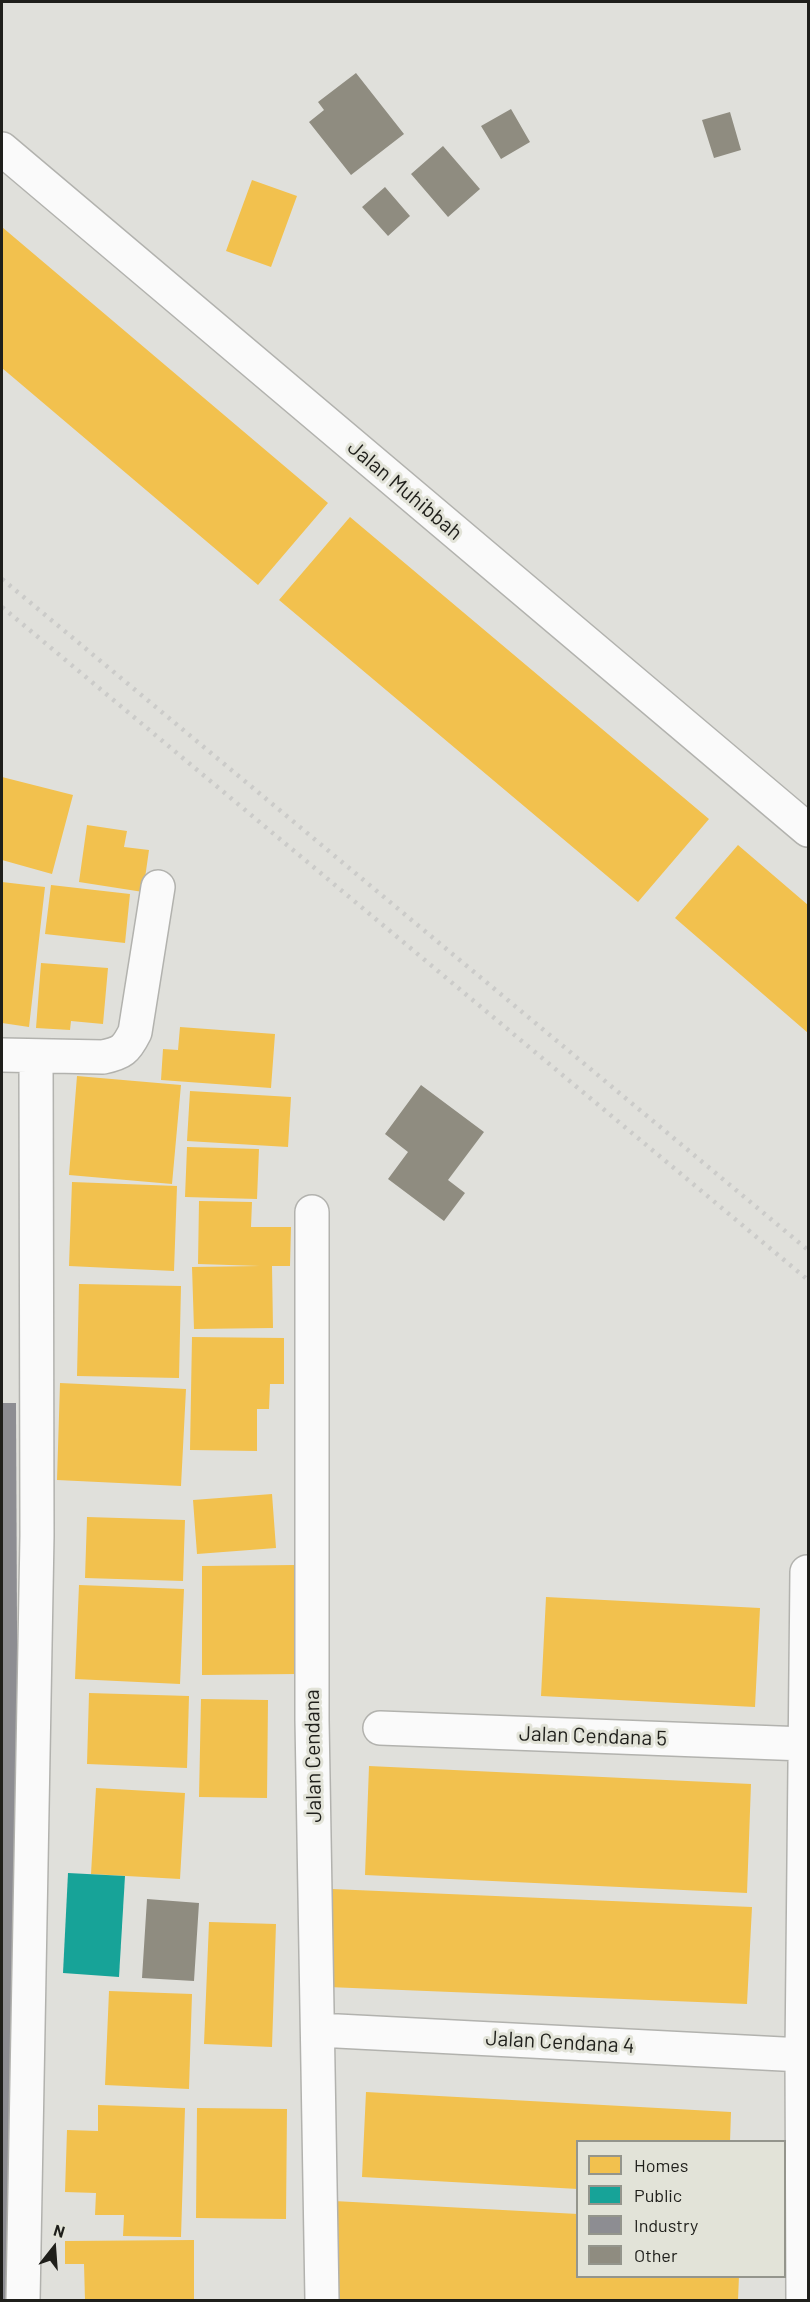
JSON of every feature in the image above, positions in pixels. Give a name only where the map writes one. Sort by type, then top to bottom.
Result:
[{"type":"street","name":"Jalan Muhibbah","points":[[2,149],[808,830]]},
{"type":"street","points":[[2,1055],[36,1058],[103,1057],[117,1054],[127,1047],[135,1032],[158,887]]},
{"type":"street","points":[[23,2301],[37,1536],[36,1058]]},
{"type":"street","name":"Jalan Cendana","points":[[312,1212],[312,1720],[322,2301]]},
{"type":"street","points":[[803,2301],[802,2055],[807,1572]]},
{"type":"street","name":"Jalan Cendana 5","points":[[381,1728],[805,1744]]},
{"type":"street","name":"Jalan Cendana 4","points":[[318,2030],[802,2055]]},
{"type":"building: Homes","points":[[252,180],[297,196],[271,267],[226,251]]},
{"type":"building: Homes","points":[[2,227],[328,503],[258,585],[2,368]]},
{"type":"building: Homes","points":[[350,517],[709,819],[638,902],[279,600]]},
{"type":"building: Homes","points":[[2,777],[73,795],[52,874],[2,860]]},
{"type":"building: Homes","points":[[87,825],[127,831],[124,847],[149,850],[143,892],[79,882]]},
{"type":"building: Homes","points":[[738,845],[808,905],[808,1033],[675,918]]},
{"type":"building: Homes","points":[[2,882],[45,887],[29,1027],[2,1023]]},
{"type":"building: Homes","points":[[51,885],[130,894],[125,943],[45,934]]},
{"type":"building: Homes","points":[[41,963],[108,968],[103,1024],[71,1021],[70,1030],[36,1028]]},
{"type":"building: Homes","points":[[180,1027],[275,1034],[271,1088],[161,1080],[163,1049],[178,1050]]},
{"type":"building: Homes","points":[[77,1076],[181,1085],[172,1184],[69,1175]]},
{"type":"building: Homes","points":[[190,1091],[291,1097],[288,1147],[187,1141]]},
{"type":"building: Homes","points":[[187,1147],[259,1149],[257,1199],[185,1197]]},
{"type":"building: Homes","points":[[72,1182],[177,1186],[174,1271],[69,1266]]},
{"type":"building: Homes","points":[[199,1201],[252,1202],[251,1227],[291,1227],[290,1266],[272,1266],[273,1328],[194,1329],[192,1267],[260,1266],[198,1264]]},
{"type":"building: Homes","points":[[79,1284],[181,1286],[179,1378],[77,1376]]},
{"type":"building: Homes","points":[[192,1337],[284,1338],[284,1384],[270,1384],[269,1409],[257,1409],[257,1451],[190,1450]]},
{"type":"building: Homes","points":[[60,1383],[186,1389],[181,1486],[57,1480]]},
{"type":"building: Homes","points":[[272,1494],[276,1548],[197,1554],[193,1500]]},
{"type":"building: Homes","points":[[87,1517],[185,1520],[183,1581],[85,1578]]},
{"type":"building: Homes","points":[[294,1565],[296,1674],[202,1675],[202,1566]]},
{"type":"building: Homes","points":[[79,1585],[184,1589],[180,1684],[75,1679]]},
{"type":"building: Homes","points":[[546,1597],[760,1608],[755,1707],[541,1696]]},
{"type":"building: Homes","points":[[89,1693],[189,1696],[187,1768],[87,1764]]},
{"type":"building: Homes","points":[[201,1699],[268,1700],[267,1798],[199,1797]]},
{"type":"building: Homes","points":[[369,1766],[751,1784],[747,1893],[365,1875]]},
{"type":"building: Homes","points":[[96,1788],[185,1793],[180,1879],[91,1874]]},
{"type":"building: Homes","points":[[332,1889],[752,1907],[747,2004],[328,1987]]},
{"type":"building: Homes","points":[[209,1922],[276,1924],[272,2047],[204,2044]]},
{"type":"building: Homes","points":[[109,1991],[192,1994],[189,2089],[105,2085]]},
{"type":"building: Homes","points":[[366,2092],[731,2112],[730,2140],[576,2140],[576,2189],[362,2177]]},
{"type":"building: Homes","points":[[98,2105],[185,2108],[181,2237],[123,2236],[124,2215],[95,2215],[96,2193],[65,2192],[67,2130],[98,2131]]},
{"type":"building: Homes","points":[[197,2108],[287,2109],[286,2219],[196,2218]]},
{"type":"building: Homes","points":[[334,2201],[576,2214],[576,2278],[739,2278],[738,2300],[329,2300]]},
{"type":"building: Homes","points":[[194,2240],[194,2300],[85,2300],[84,2264],[65,2264],[65,2241]]},
{"type":"building: Public","points":[[68,1873],[125,1876],[119,1977],[63,1973]]},
{"type":"building: Industry","points":[[2,1403],[16,1403],[20,2300],[2,2300]]},
{"type":"building: Other","points":[[356,73],[404,134],[351,175],[309,122],[324,110],[318,102]]},
{"type":"building: Other","points":[[511,109],[530,142],[501,159],[481,126]]},
{"type":"building: Other","points":[[730,112],[741,150],[714,158],[702,120]]},
{"type":"building: Other","points":[[443,146],[480,189],[448,217],[411,174]]},
{"type":"building: Other","points":[[385,187],[410,216],[388,236],[362,207]]},
{"type":"building: Other","points":[[421,1085],[484,1132],[448,1180],[465,1193],[444,1221],[388,1179],[408,1152],[385,1134]]},
{"type":"building: Other","points":[[147,1899],[199,1903],[194,1981],[142,1978]]},
{"type":"railway","points":[[2,579],[808,1250]]},
{"type":"railway","points":[[2,607],[808,1280]]}]
